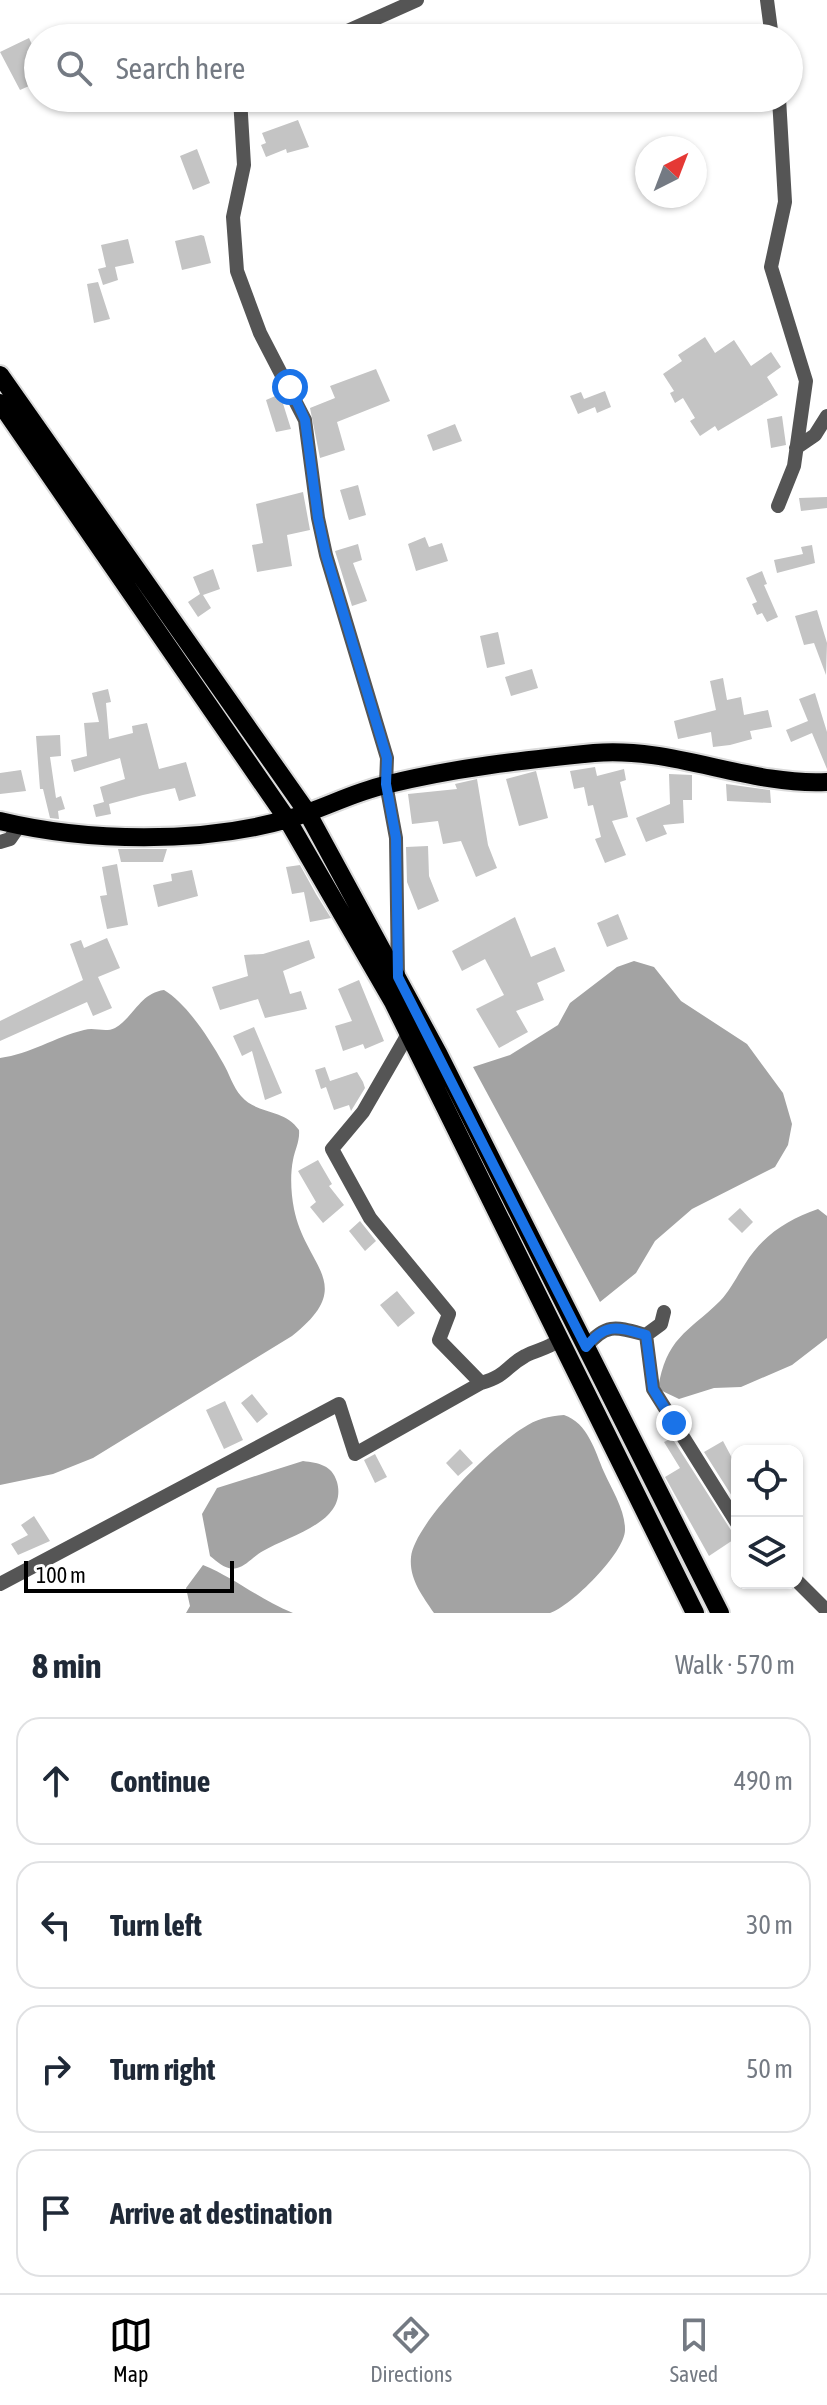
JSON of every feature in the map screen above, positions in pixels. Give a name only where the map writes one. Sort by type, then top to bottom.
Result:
[{"type":"main road","points":[[0,375],[307,812],[398,977],[414,1026],[559,1340],[695,1613]]},
{"type":"main road","points":[[0,403],[287,819],[414,1026],[586,1347],[720,1613]]},
{"type":"main road","points":[[0,821],[19,826],[182,837],[287,819],[386,784],[598,753],[659,756],[706,768],[827,782]]},
{"type":"street","points":[[363,24],[417,0]]},
{"type":"street","points":[[767,0],[770,24]]},
{"type":"street","points":[[241,112],[244,165],[233,217],[237,271],[260,333],[305,420],[318,518],[387,758],[386,784],[396,838],[398,977]]},
{"type":"street","points":[[778,506],[794,466],[806,381],[771,267],[785,202],[780,112]]},
{"type":"street","points":[[796,448],[815,435],[827,416]]},
{"type":"street","points":[[0,842],[10,839],[19,826]]},
{"type":"street","points":[[414,1026],[363,1112],[332,1149],[370,1218],[449,1314],[439,1340],[481,1383]]},
{"type":"street","points":[[646,1335],[661,1324],[664,1312]]},
{"type":"street","points":[[586,1347],[599,1331],[618,1327],[646,1335]]},
{"type":"street","points":[[646,1335],[653,1389],[733,1517]]},
{"type":"street","points":[[0,1584],[339,1404],[355,1454],[481,1383],[503,1376],[525,1356],[543,1351],[559,1340]]},
{"type":"street","points":[[803,1587],[827,1611]]},
{"type":"shaded area","points":[[634,961],[654,967],[681,1001],[747,1044],[783,1093],[792,1124],[788,1145],[775,1167],[692,1209],[655,1241],[636,1273],[600,1302],[473,1067],[510,1055],[558,1025],[570,1003],[617,967]]},
{"type":"shaded area","points":[[164,990],[197,1022],[241,1096],[255,1106],[286,1118],[299,1130],[292,1166],[292,1197],[300,1229],[322,1275],[325,1289],[322,1303],[312,1318],[292,1336],[93,1458],[53,1474],[0,1485],[0,1058],[84,1030],[115,1028],[143,1000]]},
{"type":"shaded area","points":[[818,1209],[827,1216],[827,1338],[792,1365],[741,1387],[714,1388],[679,1399],[658,1389],[672,1347],[724,1297],[760,1245],[786,1224]]},
{"type":"shaded area","points":[[564,1415],[579,1424],[590,1439],[620,1507],[625,1529],[617,1551],[596,1577],[571,1600],[550,1613],[434,1613],[417,1586],[411,1565],[416,1542],[426,1525],[475,1467],[510,1437],[538,1420]]},
{"type":"shaded area","points":[[303,1461],[324,1466],[335,1476],[338,1496],[326,1517],[237,1568],[226,1567],[210,1556],[202,1514],[217,1488]]},
{"type":"shaded area","points":[[203,1565],[293,1613],[186,1613],[190,1606],[186,1588]]},
{"type":"building","points":[[24,40],[24,88],[20,90],[0,52]]},
{"type":"building","points":[[298,120],[309,147],[287,153],[286,149],[266,157],[261,145],[266,143],[262,133]]},
{"type":"building","points":[[197,149],[210,183],[193,190],[180,156]]},
{"type":"building","points":[[204,236],[211,263],[182,270],[175,241]]},
{"type":"building","points":[[128,239],[134,263],[115,267],[118,280],[103,285],[98,269],[106,267],[101,245]]},
{"type":"building","points":[[98,282],[110,319],[94,323],[87,284]]},
{"type":"building","points":[[705,337],[715,353],[734,340],[751,366],[771,352],[781,367],[767,377],[778,395],[718,431],[715,426],[700,436],[690,421],[695,418],[683,398],[675,403],[670,393],[674,391],[663,374],[682,361],[678,355]]},
{"type":"building","points":[[376,369],[390,401],[337,422],[345,450],[320,458],[310,408],[335,398],[330,386]]},
{"type":"building","points":[[605,391],[611,407],[597,413],[595,407],[578,414],[570,396],[581,392],[584,399]]},
{"type":"building","points":[[280,394],[291,429],[276,432],[266,400]]},
{"type":"building","points":[[782,416],[786,445],[771,448],[767,419]]},
{"type":"building","points":[[455,424],[462,441],[433,451],[427,435]]},
{"type":"building","points":[[358,485],[366,515],[349,520],[340,490]]},
{"type":"building","points":[[303,492],[310,530],[287,535],[292,566],[257,572],[252,545],[263,543],[256,504]]},
{"type":"building","points":[[827,497],[827,508],[801,511],[799,498]]},
{"type":"building","points":[[425,537],[429,547],[442,543],[448,561],[416,571],[408,544]]},
{"type":"building","points":[[358,544],[362,560],[353,563],[367,601],[352,606],[335,551]]},
{"type":"building","points":[[812,545],[815,563],[777,573],[774,560],[803,554],[801,547]]},
{"type":"building","points":[[213,569],[220,589],[203,595],[211,608],[198,617],[188,602],[200,594],[193,577]]},
{"type":"building","points":[[762,571],[767,584],[764,585],[778,617],[767,622],[762,613],[757,615],[752,604],[757,602],[746,578]]},
{"type":"building","points":[[817,610],[827,643],[826,675],[814,643],[804,645],[795,616]]},
{"type":"building","points":[[498,632],[505,664],[487,668],[480,636]]},
{"type":"building","points":[[532,669],[538,688],[511,696],[505,677]]},
{"type":"building","points":[[723,678],[727,700],[741,697],[744,715],[768,710],[772,727],[750,731],[752,739],[730,745],[713,747],[711,732],[678,739],[674,721],[716,710],[710,681]]},
{"type":"building","points":[[108,689],[111,702],[106,703],[109,739],[133,733],[132,726],[147,723],[159,769],[186,762],[196,796],[179,801],[175,788],[109,804],[111,814],[96,817],[93,805],[104,802],[100,787],[125,779],[120,758],[74,772],[71,760],[87,756],[84,723],[99,722],[92,693]]},
{"type":"building","points":[[815,693],[827,732],[827,769],[812,733],[791,742],[786,730],[808,721],[799,699]]},
{"type":"building","points":[[60,735],[61,756],[50,757],[56,798],[61,796],[65,809],[58,811],[59,819],[50,818],[43,789],[40,789],[36,736]]},
{"type":"building","points":[[595,767],[597,776],[624,769],[626,780],[620,782],[628,817],[612,821],[626,855],[605,863],[595,839],[601,837],[593,805],[588,806],[584,787],[574,789],[570,771]]},
{"type":"building","points":[[21,770],[26,791],[0,794],[0,773]]},
{"type":"building","points":[[536,771],[548,818],[519,826],[506,779]]},
{"type":"building","points":[[669,774],[692,775],[692,800],[683,800],[684,823],[663,825],[667,834],[646,842],[636,818],[670,804]]},
{"type":"building","points":[[477,779],[488,845],[497,868],[476,877],[461,841],[443,844],[438,821],[412,824],[408,794],[457,789],[455,784]]},
{"type":"building","points":[[726,784],[770,790],[771,803],[727,801]]},
{"type":"building","points":[[428,846],[429,876],[439,901],[418,910],[407,882],[406,847]]},
{"type":"building","points":[[118,849],[167,849],[163,862],[121,862]]},
{"type":"building","points":[[117,864],[128,925],[107,929],[100,896],[107,895],[102,867]]},
{"type":"building","points":[[300,865],[331,918],[310,922],[304,892],[292,894],[286,867]]},
{"type":"building","points":[[192,870],[198,896],[158,907],[153,885],[172,881],[171,874]]},
{"type":"building","points":[[618,914],[628,939],[607,947],[597,923]]},
{"type":"building","points":[[515,917],[531,957],[555,947],[565,971],[537,983],[544,1000],[516,1011],[528,1032],[499,1048],[476,1009],[504,995],[485,959],[462,971],[452,951]]},
{"type":"building","points":[[107,938],[120,968],[98,977],[112,1008],[93,1016],[87,1002],[0,1041],[0,1021],[83,980],[70,944],[81,940],[84,948]]},
{"type":"building","points":[[309,940],[315,958],[283,971],[290,994],[301,991],[307,1009],[265,1018],[258,999],[220,1010],[212,987],[248,976],[244,955],[263,954]]},
{"type":"building","points":[[359,980],[384,1041],[365,1049],[363,1044],[343,1051],[335,1026],[352,1021],[338,989]]},
{"type":"building","points":[[254,1027],[282,1093],[265,1100],[252,1051],[242,1056],[233,1036]]},
{"type":"building","points":[[325,1067],[330,1081],[357,1072],[363,1082],[365,1088],[351,1111],[349,1105],[334,1110],[326,1087],[321,1089],[315,1070]]},
{"type":"building","points":[[318,1160],[332,1184],[329,1186],[344,1205],[323,1223],[310,1207],[316,1202],[298,1171]]},
{"type":"building","points":[[740,1208],[753,1222],[742,1233],[728,1219]]},
{"type":"building","points":[[360,1221],[376,1241],[365,1251],[349,1231]]},
{"type":"building","points":[[397,1291],[415,1313],[398,1327],[380,1305]]},
{"type":"building","points":[[252,1394],[268,1414],[257,1423],[241,1403]]},
{"type":"building","points":[[225,1401],[243,1440],[224,1449],[206,1410]]},
{"type":"building","points":[[672,1438],[731,1530],[731,1541],[709,1556],[665,1477],[680,1468],[664,1442]]},
{"type":"building","points":[[723,1441],[731,1456],[731,1495],[704,1452]]},
{"type":"building","points":[[460,1449],[473,1463],[458,1476],[446,1463]]},
{"type":"building","points":[[375,1454],[387,1477],[375,1483],[364,1460]]},
{"type":"building","points":[[34,1516],[50,1541],[18,1555],[11,1544],[28,1535],[21,1525]]},
{"type":"route","points":[[290,387],[305,420],[326,555],[387,758],[386,784],[396,838],[398,977],[586,1347],[599,1331],[618,1327],[646,1335],[653,1389],[674,1423]]}]
